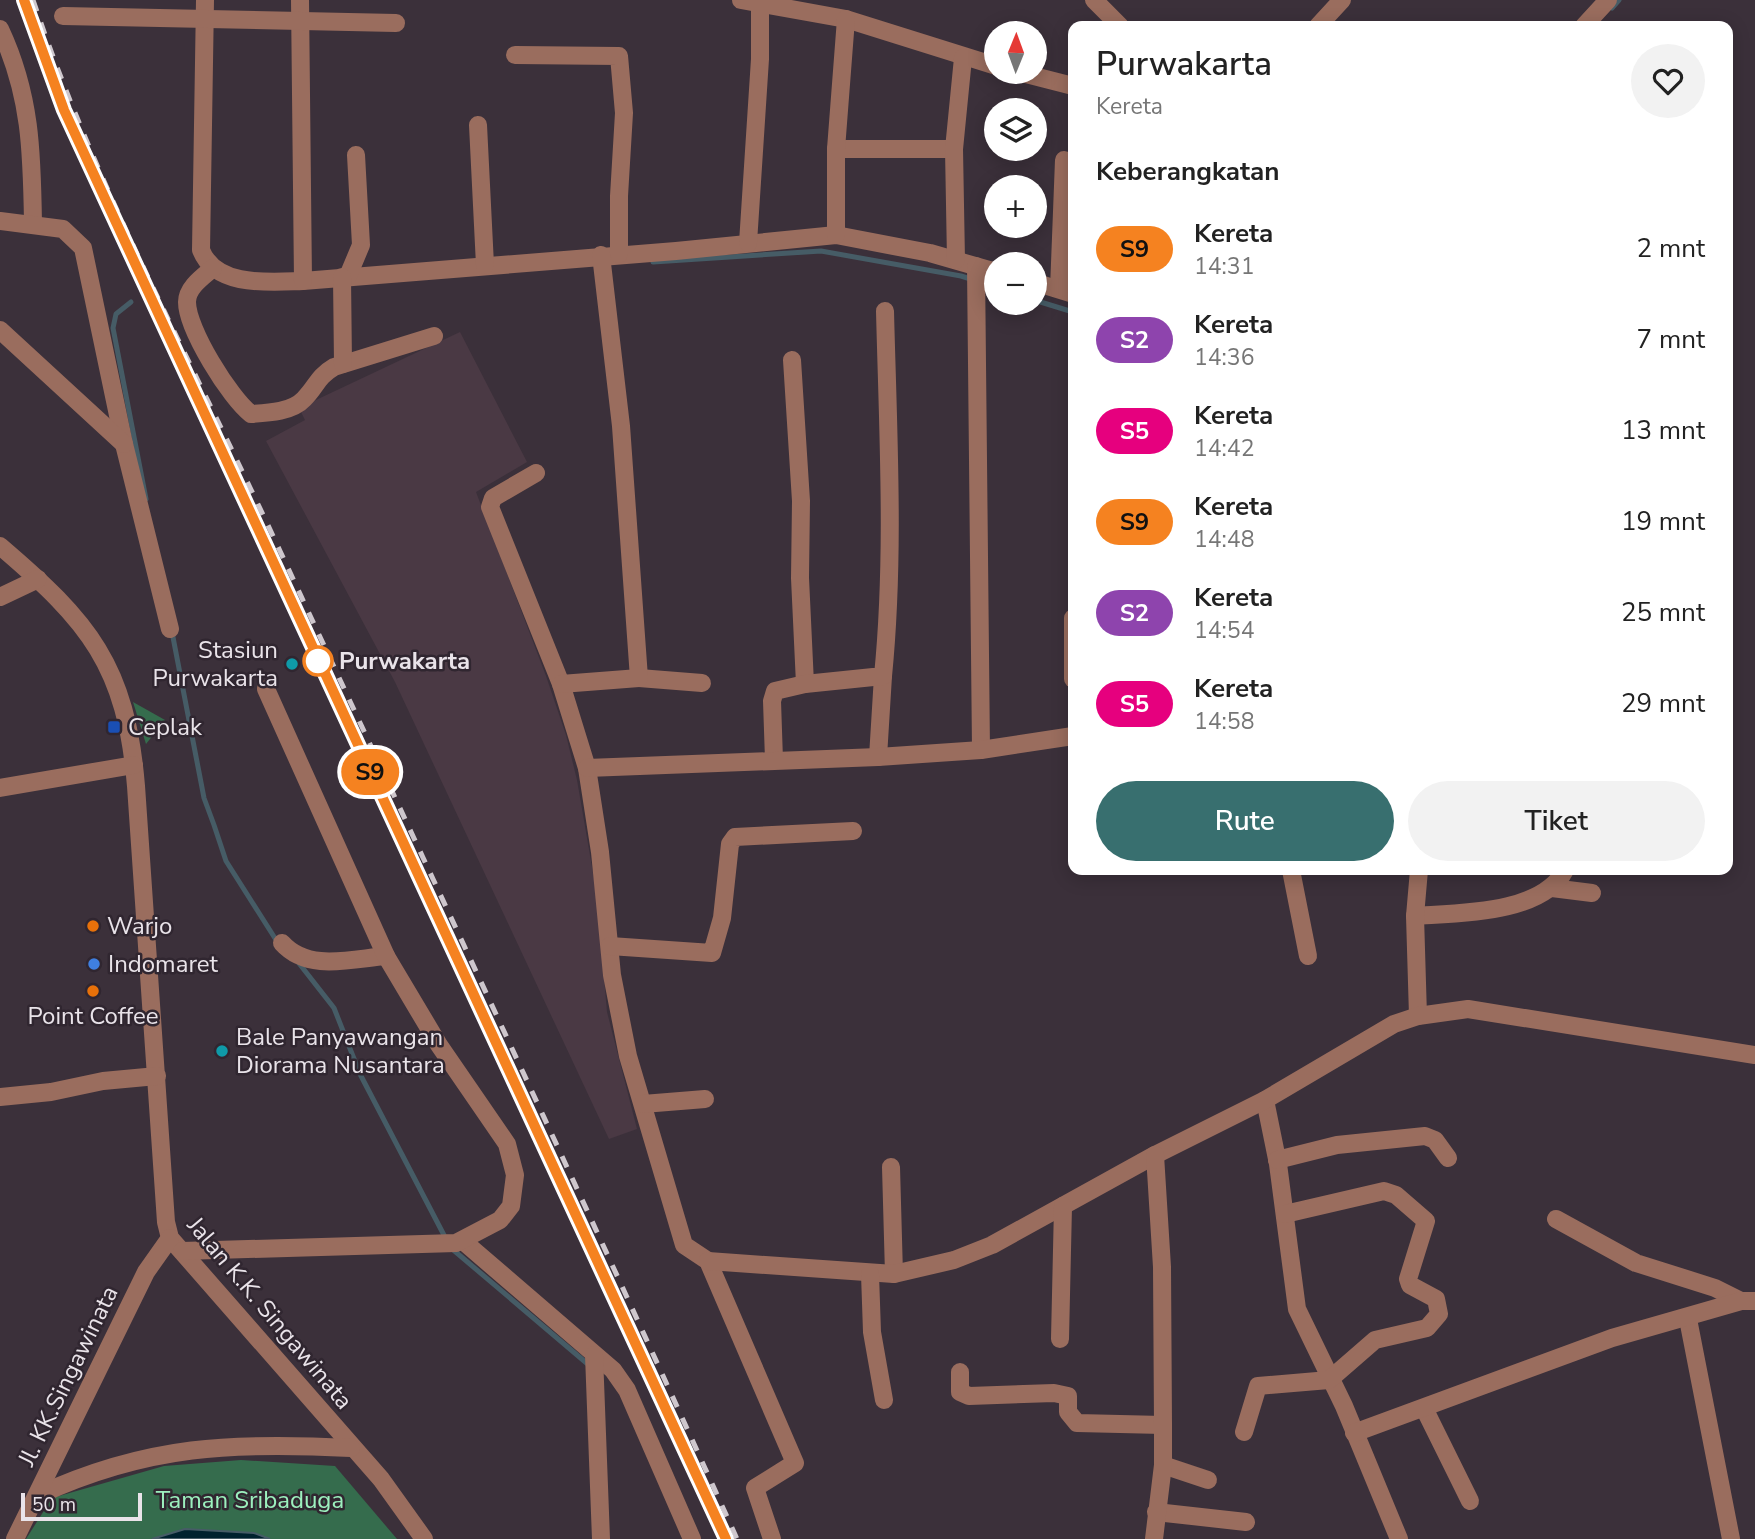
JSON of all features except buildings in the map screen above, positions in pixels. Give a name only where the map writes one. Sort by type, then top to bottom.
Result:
[{"type":"street","points":[[205,0],[201,250],[205,261],[213,268],[244,281],[343,279],[836,235],[956,260],[975,275],[984,274]]},
{"type":"street","points":[[300,0],[303,281]]},
{"type":"street","points":[[741,0],[760,1],[846,19],[984,63]]},
{"type":"street","points":[[1094,0],[1115,21]]},
{"type":"street","points":[[1323,21],[1342,0]]},
{"type":"street","points":[[1589,21],[1608,0]]},
{"type":"street","points":[[748,243],[760,59],[760,1]]},
{"type":"street","points":[[63,16],[396,23]]},
{"type":"street","points":[[836,235],[836,149],[846,19]]},
{"type":"street","points":[[0,29],[23,86],[32,148],[33,224]]},
{"type":"street","points":[[515,55],[619,56],[624,113],[619,254]]},
{"type":"street","points":[[956,260],[954,149],[963,58]]},
{"type":"street","points":[[1047,79],[1068,85]]},
{"type":"street","points":[[478,125],[485,265]]},
{"type":"street","points":[[836,149],[954,149]]},
{"type":"street","points":[[343,364],[343,279],[361,245],[356,155]]},
{"type":"street","points":[[1047,286],[1066,291],[1064,160]]},
{"type":"street","points":[[0,220],[63,229],[83,248],[124,444],[170,629]]},
{"type":"street","points":[[601,257],[621,426],[639,678]]},
{"type":"street","points":[[213,268],[198,281],[187,302],[193,326],[241,407],[251,414],[295,405],[303,400],[320,376],[343,364],[434,336]]},
{"type":"street","points":[[975,275],[981,750]]},
{"type":"street","points":[[878,757],[889,511],[885,312]]},
{"type":"street","points":[[0,330],[124,444]]},
{"type":"street","points":[[792,360],[801,501],[800,578],[805,684]]},
{"type":"street","points":[[536,473],[493,498],[490,507],[561,684],[587,768],[612,975],[628,1056],[684,1245],[709,1261],[894,1274],[925,1268],[979,1250],[1265,1100],[1394,1024],[1418,1016],[1468,1009],[1755,1055]]},
{"type":"street","name":"Jalan K.K. Singawinata","points":[[0,546],[71,611],[118,686],[134,765],[166,1222],[176,1244],[380,1479],[424,1539]]},
{"type":"street","points":[[0,597],[38,579]]},
{"type":"street","points":[[774,760],[772,701],[775,691],[805,684],[883,676]]},
{"type":"street","points":[[561,684],[639,678],[702,683]]},
{"type":"street","points":[[176,1244],[453,1243],[500,1220],[511,1206],[515,1175],[508,1144],[439,1045],[386,956],[266,688]]},
{"type":"street","points":[[587,768],[878,757],[981,750],[1068,737]]},
{"type":"street","points":[[0,788],[134,765]]},
{"type":"street","points":[[610,946],[712,954],[722,918],[730,844],[735,837],[853,831]]},
{"type":"street","points":[[1292,875],[1308,956]]},
{"type":"street","points":[[1418,1016],[1415,916],[1419,875]]},
{"type":"street","points":[[1415,916],[1505,909],[1552,888],[1561,875]]},
{"type":"street","points":[[1552,888],[1592,893]]},
{"type":"street","points":[[282,943],[292,954],[313,962],[386,956]]},
{"type":"street","points":[[0,1097],[51,1092],[103,1081],[157,1076]]},
{"type":"street","points":[[643,1104],[705,1099]]},
{"type":"street","points":[[1265,1100],[1277,1160],[1297,1309],[1337,1393],[1399,1539]]},
{"type":"street","points":[[1277,1160],[1337,1145],[1425,1136],[1434,1140],[1448,1158]]},
{"type":"street","points":[[1154,1539],[1163,1465],[1162,1267],[1155,1156]]},
{"type":"street","points":[[891,1167],[894,1274]]},
{"type":"street","points":[[1285,1214],[1384,1191],[1396,1195],[1426,1221],[1408,1283],[1436,1299],[1439,1307],[1436,1318],[1427,1328],[1411,1334],[1375,1339],[1337,1393]]},
{"type":"street","points":[[1060,1339],[1063,1206]]},
{"type":"street","points":[[1556,1219],[1636,1263],[1748,1301]]},
{"type":"street","points":[[453,1243],[613,1370],[627,1390],[692,1539]]},
{"type":"street","name":"Jl. KK.Singawinata","points":[[15,1539],[39,1495],[145,1272],[176,1244]]},
{"type":"street","points":[[709,1261],[794,1462],[755,1489],[772,1539]]},
{"type":"street","points":[[870,1274],[872,1332],[884,1399]]},
{"type":"street","points":[[1354,1433],[1612,1338],[1748,1301]]},
{"type":"street","points":[[1688,1319],[1731,1539]]},
{"type":"street","points":[[594,1355],[601,1539]]},
{"type":"street","points":[[960,1372],[960,1392],[969,1396],[1054,1393],[1068,1396],[1068,1412],[1077,1423],[1096,1426],[1163,1425]]},
{"type":"street","points":[[1244,1432],[1258,1386],[1337,1393]]},
{"type":"street","points":[[1424,1408],[1470,1501]]},
{"type":"street","points":[[39,1495],[120,1463],[159,1453],[252,1445],[351,1448]]},
{"type":"street","points":[[1163,1465],[1208,1480]]},
{"type":"street","points":[[1156,1512],[1246,1522]]},
{"type":"shaded area","points":[[460,332],[527,462],[476,492],[546,676],[566,735],[577,780],[597,896],[607,1012],[637,1129],[609,1139],[395,682],[266,441],[305,420],[299,408]]},
{"type":"green space","points":[[133,702],[165,720],[146,744]]},
{"type":"green space","name":"Taman Sribaduga","points":[[241,1460],[335,1466],[397,1539],[26,1539],[52,1498],[164,1466]]},
{"type":"water","points":[[185,1529],[254,1533],[270,1539],[152,1539]]},
{"type":"waterway","points":[[1612,8],[1619,0]]},
{"type":"waterway","points":[[653,262],[821,251],[961,276],[984,283]]},
{"type":"waterway","points":[[131,302],[116,314],[113,328],[146,499]]},
{"type":"waterway","points":[[1047,304],[1068,310]]},
{"type":"waterway","points":[[172,632],[204,798],[226,861],[278,943]]},
{"type":"waterway","points":[[298,962],[334,1008],[360,1074],[446,1239]]},
{"type":"waterway","points":[[451,1248],[590,1366]]},
{"type":"railway","points":[[33,0],[59,71],[117,210],[280,551],[737,1539]]},
{"type":"railway","points":[[204,416],[427,895]]},
{"type":"train","name":"S9","points":[[24,0],[64,110],[726,1539]]},
{"type":"place","name":"Purwakarta","points":[[318,661]]},
{"type":"place","name":"Stasiun Purwakarta","points":[[292,664]]},
{"type":"place","name":"Ceplak","points":[[114,727]]},
{"type":"place","name":"Warjo","points":[[93,926]]},
{"type":"place","name":"Indomaret","points":[[94,964]]},
{"type":"place","name":"Point Coffee","points":[[93,991]]},
{"type":"place","name":"Bale Panyawangan Diorama Nusantara","points":[[222,1051]]}]
